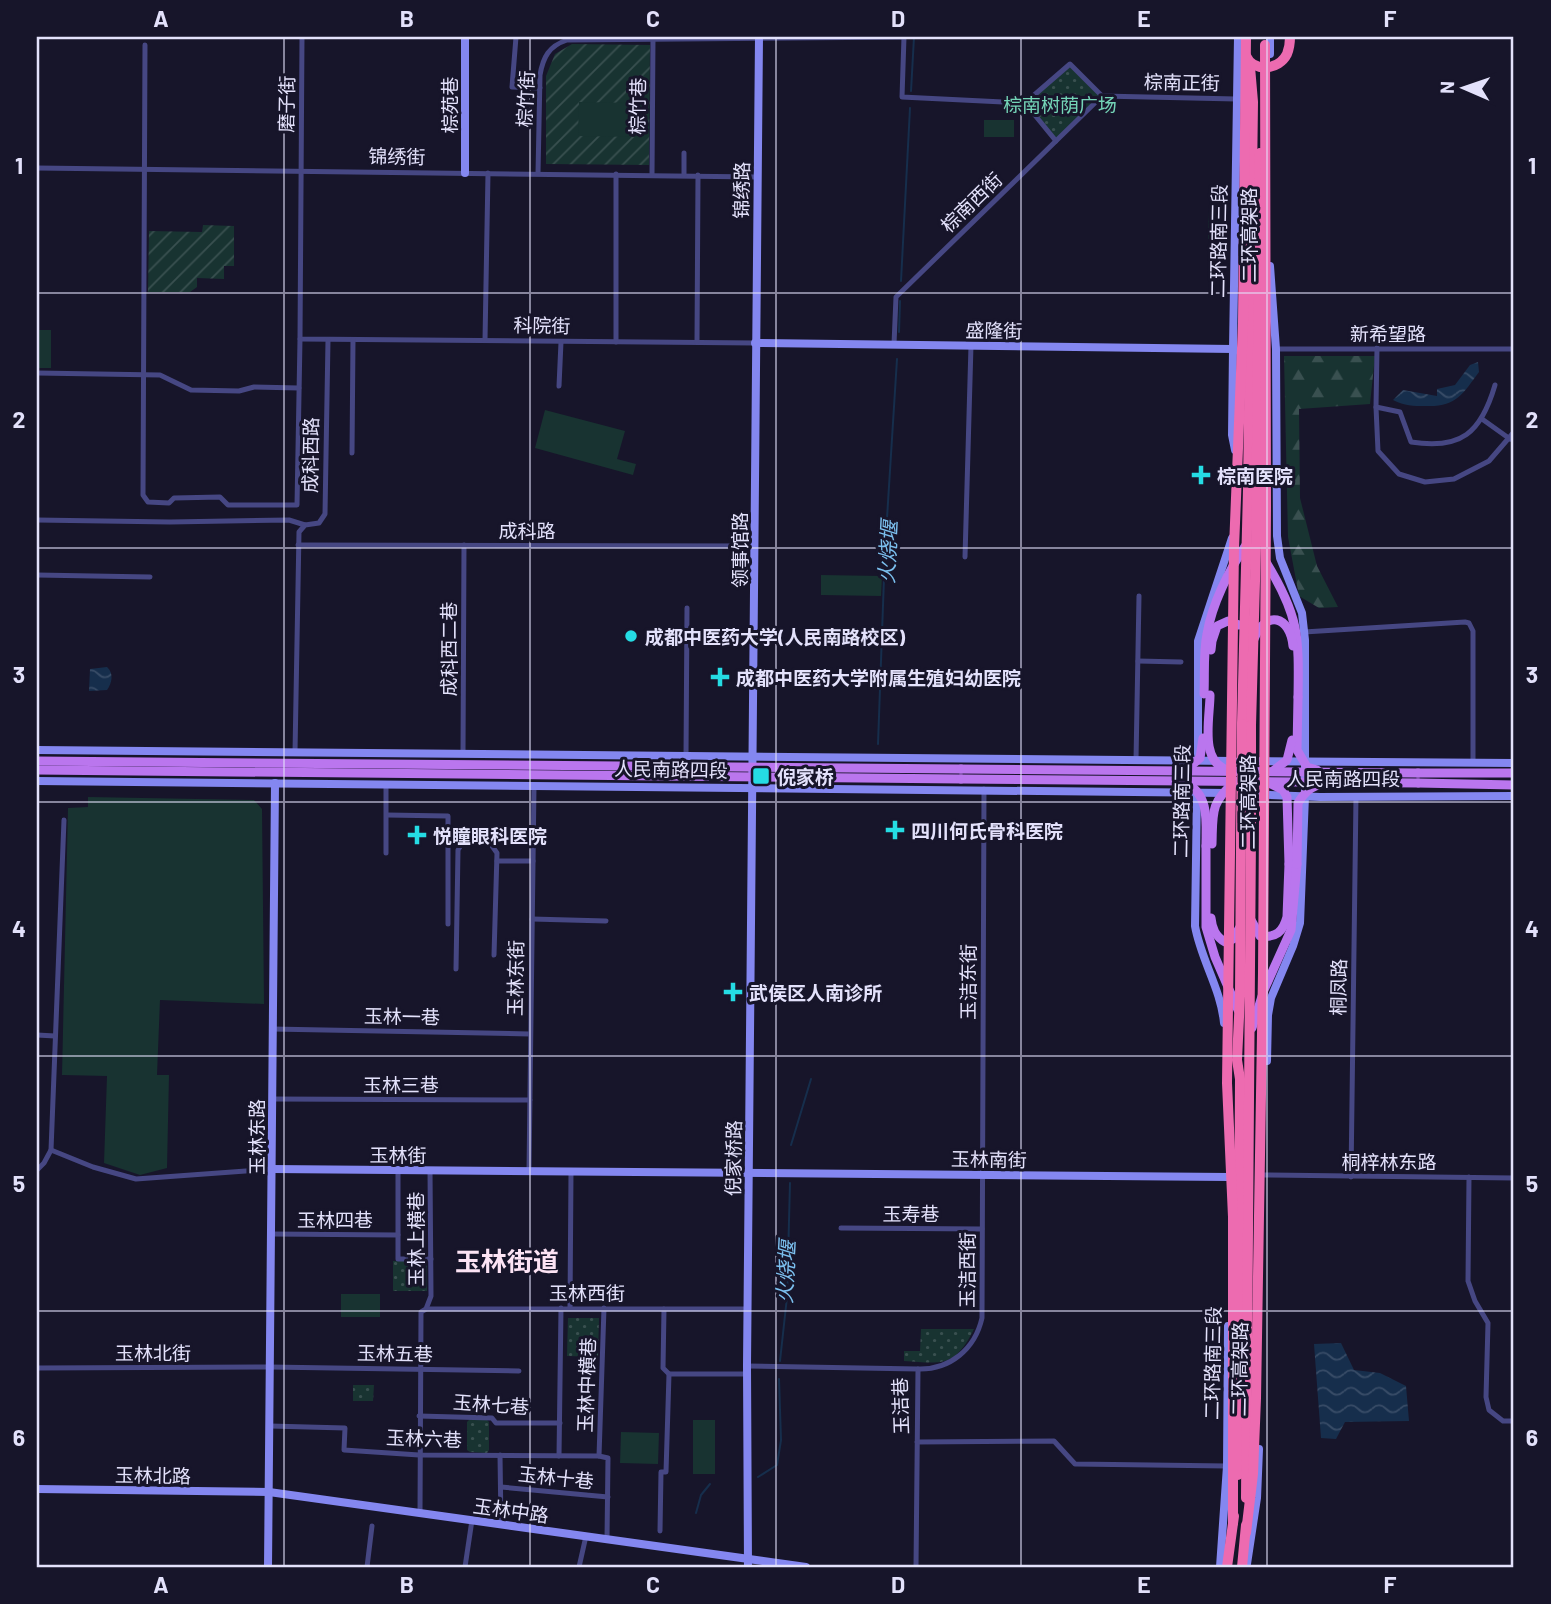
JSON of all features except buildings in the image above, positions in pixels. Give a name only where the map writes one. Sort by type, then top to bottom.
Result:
[{"type":"highway","points":[[1239,37],[1249,62],[1266,68],[1277,65],[1285,57],[1290,37]]},
{"type":"highway","points":[[1246,37],[1253,102],[1253,431]]},
{"type":"highway","name":"二环高架路","points":[[1227,1567],[1233,1522],[1233,1217],[1227,1058],[1234,548],[1243,323],[1246,37]]},
{"type":"highway","points":[[1233,1522],[1239,1447],[1249,1042],[1245,918],[1245,650],[1251,545],[1261,104],[1267,40]]},
{"type":"highway","name":"二环高架路","points":[[1244,1567],[1253,1474],[1256,1398],[1263,960],[1267,40]]},
{"type":"highway","points":[[1247,724],[1254,641],[1251,545],[1245,490],[1252,472]]},
{"type":"highway","points":[[1221,1567],[1231,1523],[1235,1437],[1235,1086],[1245,918]]},
{"type":"highway","points":[[1244,1567],[1250,1472],[1255,1071],[1249,1042]]},
{"type":"highway","points":[[1237,1059],[1240,1079],[1243,1208],[1246,1533]]},
{"type":"main road","name":"棕苑巷","points":[[465,37],[465,173]]},
{"type":"main road","name":"二环路南三段","points":[[1221,1567],[1227,1466],[1229,1177],[1224,1020],[1221,1003],[1197,939],[1195,926],[1198,641],[1240,514],[1245,490],[1232,435],[1239,37]]},
{"type":"main road","name":"锦绣路","points":[[755,343],[759,38]]},
{"type":"main road","points":[[1252,472],[1261,431],[1261,348],[1267,227],[1267,40]]},
{"type":"main road","points":[[1245,650],[1243,632],[1239,626],[1225,622],[1217,626],[1211,646],[1209,748],[1212,758],[1221,768],[1236,776],[1221,794],[1213,815],[1210,905],[1212,926],[1218,938],[1225,942],[1233,939],[1245,918],[1260,936],[1270,937],[1278,934],[1291,915],[1287,797],[1268,777],[1283,766],[1291,752],[1293,646],[1301,612],[1280,558],[1277,536],[1276,349],[1267,227]]},
{"type":"main road","name":"盛隆街","points":[[755,343],[1233,349]]},
{"type":"main road","name":"领事馆路","points":[[753,756],[755,343]]},
{"type":"main road","points":[[1233,349],[1246,375],[1245,490]]},
{"type":"main road","points":[[1252,472],[1275,421]]},
{"type":"main road","points":[[1244,451],[1252,472]]},
{"type":"main road","points":[[1238,1010],[1206,927],[1205,809],[1201,795],[1181,776],[1193,766],[1202,752],[1206,636],[1211,617],[1226,581],[1251,545],[1284,591],[1306,657],[1305,796],[1300,923],[1268,1015],[1259,1465],[1254,1520],[1244,1567]]},
{"type":"main road","points":[[1254,641],[1258,630],[1268,620],[1282,622],[1297,631]]},
{"type":"main road","points":[[1297,631],[1297,750],[1307,767],[1329,777]]},
{"type":"main road","name":"人民南路四段","points":[[37,750],[1514,763]]},
{"type":"main road","name":"倪家桥路","points":[[748,1564],[747,1370],[753,756]]},
{"type":"main road","name":"人民南路四段","points":[[37,761],[753,772],[1418,778],[1514,785]]},
{"type":"main road","name":"人民南路四段","points":[[37,770],[753,772]]},
{"type":"main road","name":"人民南路四段","points":[[1418,778],[1514,773]]},
{"type":"main road","points":[[1249,1042],[1264,990],[1287,944],[1298,803],[1303,794],[1329,777]]},
{"type":"main road","name":"人民南路四段","points":[[37,781],[984,789],[1305,796],[1514,796]]},
{"type":"main road","name":"玉林东路","points":[[268,1567],[275,783]]},
{"type":"main road","points":[[1264,990],[1277,983]]},
{"type":"main road","points":[[1225,1111],[1235,1086]]},
{"type":"main road","points":[[1254,1107],[1265,1138]]},
{"type":"main road","name":"玉林街","points":[[272,1169],[749,1173]]},
{"type":"main road","name":"玉林南街","points":[[749,1173],[1229,1177]]},
{"type":"main road","points":[[1252,1312],[1261,1272]]},
{"type":"main road","name":"玉林北路","points":[[37,1489],[270,1492]]},
{"type":"main road","name":"玉林中路","points":[[270,1492],[607,1539],[748,1564],[806,1567]]},
{"type":"street","name":"磨子街","points":[[301,171],[302,37]]},
{"type":"street","points":[[516,37],[512,87],[540,88]]},
{"type":"street","points":[[904,37],[902,97],[1025,103],[1070,64],[1102,96]]},
{"type":"street","name":"棕竹街","points":[[538,173],[543,60],[555,44],[567,40],[597,38],[904,37]]},
{"type":"street","name":"棕竹巷","points":[[652,175],[653,38]]},
{"type":"street","points":[[145,45],[143,495],[148,502],[169,503],[173,498],[220,497],[228,505],[297,505],[301,171]]},
{"type":"street","name":"棕南正街","points":[[1102,96],[1236,99]]},
{"type":"street","name":"棕南西街","points":[[894,344],[895,297],[1102,96]]},
{"type":"street","points":[[1025,103],[1056,141]]},
{"type":"street","points":[[684,153],[684,175]]},
{"type":"street","name":"锦绣街","points":[[37,168],[757,177]]},
{"type":"street","points":[[485,340],[488,173]]},
{"type":"street","points":[[616,342],[617,174]]},
{"type":"street","points":[[697,342],[698,175]]},
{"type":"street","points":[[300,339],[328,340]]},
{"type":"street","name":"科院街","points":[[328,340],[755,343]]},
{"type":"street","name":"成科西路","points":[[295,752],[299,532],[305,525],[319,523],[325,514],[328,340]]},
{"type":"street","points":[[352,453],[353,340]]},
{"type":"street","points":[[559,387],[561,342]]},
{"type":"street","points":[[965,557],[971,345]]},
{"type":"street","name":"新希望路","points":[[1261,348],[1514,349]]},
{"type":"street","points":[[1377,348],[1378,451],[1399,474],[1425,482],[1454,479],[1489,461],[1514,432]]},
{"type":"street","points":[[37,373],[160,375],[191,390],[299,388]]},
{"type":"street","points":[[1376,407],[1400,412],[1410,442],[1432,445],[1456,440],[1478,426],[1488,411],[1495,385]]},
{"type":"street","points":[[1482,419],[1510,439]]},
{"type":"street","points":[[37,520],[289,520],[305,525]]},
{"type":"street","name":"成科路","points":[[298,545],[755,546]]},
{"type":"street","name":"成科西二巷","points":[[463,754],[464,545]]},
{"type":"street","points":[[37,575],[150,577]]},
{"type":"street","points":[[1136,760],[1139,597]]},
{"type":"street","points":[[686,756],[687,608]]},
{"type":"street","points":[[1297,631],[1465,622],[1469,624],[1473,631],[1473,763]]},
{"type":"street","points":[[1138,661],[1181,662]]},
{"type":"street","points":[[386,784],[386,853]]},
{"type":"street","name":"玉林东街","points":[[529,1171],[534,786]]},
{"type":"street","name":"玉洁东街","points":[[982,1175],[984,789]]},
{"type":"street","name":"桐凤路","points":[[1351,1177],[1356,796]]},
{"type":"street","points":[[387,815],[448,816],[448,924]]},
{"type":"street","points":[[37,1170],[51,1150],[64,820]]},
{"type":"street","points":[[456,969],[458,850],[469,833],[482,832],[497,853],[494,955]]},
{"type":"street","points":[[497,861],[533,861]]},
{"type":"street","points":[[532,919],[606,921]]},
{"type":"street","name":"玉林一巷","points":[[272,1029],[530,1034]]},
{"type":"street","points":[[37,1035],[55,1036]]},
{"type":"street","name":"玉林三巷","points":[[272,1099],[530,1100]]},
{"type":"street","name":"玉林街","points":[[51,1150],[93,1167],[136,1179],[272,1169]]},
{"type":"street","points":[[398,1170],[398,1259],[431,1259]]},
{"type":"street","name":"玉林上横巷","points":[[420,1513],[419,1369],[421,1312],[426,1309],[431,1296],[430,1170]]},
{"type":"street","points":[[570,1308],[571,1172]]},
{"type":"street","name":"玉洁西街","points":[[918,1369],[939,1368],[957,1358],[965,1351],[980,1326],[982,1175]]},
{"type":"street","name":"桐梓林东路","points":[[1264,1175],[1514,1178]]},
{"type":"street","points":[[1469,1177],[1468,1281],[1475,1301],[1488,1323],[1486,1397],[1489,1410],[1503,1421],[1514,1421]]},
{"type":"street","name":"玉寿巷","points":[[841,1228],[982,1229]]},
{"type":"street","name":"玉林四巷","points":[[271,1234],[398,1235]]},
{"type":"street","points":[[559,1456],[561,1308]]},
{"type":"street","name":"玉林中横巷","points":[[604,1308],[599,1456],[608,1458],[607,1539]]},
{"type":"street","points":[[660,1531],[661,1472],[666,1472],[669,1374],[663,1368],[664,1308]]},
{"type":"street","name":"玉林西街","points":[[426,1309],[748,1309]]},
{"type":"street","name":"玉林北街","points":[[37,1368],[270,1367]]},
{"type":"street","name":"玉林五巷","points":[[270,1367],[519,1370]]},
{"type":"street","name":"玉洁巷","points":[[669,1374],[747,1370],[918,1369],[916,1567]]},
{"type":"street","name":"玉林七巷","points":[[419,1416],[492,1418],[496,1423],[560,1423]]},
{"type":"street","name":"玉林六巷","points":[[270,1426],[345,1428],[344,1450],[419,1455],[599,1456]]},
{"type":"street","points":[[917,1442],[1054,1441],[1075,1464],[1227,1466]]},
{"type":"street","points":[[500,1455],[501,1524]]},
{"type":"street","name":"玉林十巷","points":[[501,1487],[608,1497]]},
{"type":"street","points":[[465,1567],[472,1520]]},
{"type":"street","points":[[367,1567],[372,1525]]},
{"type":"street","points":[[579,1567],[586,1536]]},
{"type":"green space","points":[[572,44],[650,45],[649,165],[546,164],[546,76],[555,54]]},
{"type":"green space","name":"棕南树荫广场","points":[[1070,64],[1102,96],[1056,141],[1025,103]]},
{"type":"green space","points":[[579,102],[637,103],[636,137],[578,136]]},
{"type":"green space","points":[[984,120],[1014,120],[1014,137],[984,137]]},
{"type":"green space","points":[[1209,211],[1224,211],[1224,239],[1208,239]]},
{"type":"green space","points":[[203,225],[234,226],[234,266],[224,266],[224,279],[197,278],[197,287],[190,292],[148,292],[149,231],[202,232]]},
{"type":"green space","points":[[37,330],[51,330],[51,368],[37,368]]},
{"type":"green space","points":[[1284,356],[1375,356],[1370,404],[1299,409],[1300,498],[1317,566],[1338,607],[1319,608],[1299,596],[1288,537]]},
{"type":"green space","points":[[545,410],[625,431],[617,459],[636,464],[633,475],[535,448]]},
{"type":"green space","points":[[821,575],[882,576],[881,596],[821,595]]},
{"type":"green space","points":[[88,797],[254,800],[262,809],[264,1004],[160,1000],[157,1075],[169,1075],[167,1168],[140,1175],[104,1163],[107,1076],[62,1075],[68,808],[88,807]]},
{"type":"green space","points":[[393,1261],[427,1261],[427,1291],[393,1291]]},
{"type":"green space","points":[[341,1294],[380,1294],[380,1317],[341,1317]]},
{"type":"green space","points":[[568,1318],[599,1318],[598,1357],[567,1356]]},
{"type":"green space","points":[[921,1329],[974,1329],[954,1357],[929,1363],[904,1361],[904,1351],[920,1351]]},
{"type":"green space","points":[[353,1385],[374,1385],[373,1401],[353,1401]]},
{"type":"green space","points":[[470,1419],[486,1419],[489,1422],[487,1453],[467,1450],[467,1422]]},
{"type":"green space","points":[[693,1420],[715,1420],[715,1474],[693,1474]]},
{"type":"green space","points":[[621,1432],[659,1433],[658,1464],[620,1463]]},
{"type":"water","points":[[1478,362],[1479,372],[1463,393],[1451,402],[1436,406],[1417,406],[1393,400],[1403,390],[1437,396],[1437,389],[1455,385],[1470,365]]},
{"type":"water","points":[[107,667],[112,678],[107,690],[89,691],[90,669]]},
{"type":"water","points":[[1341,1343],[1354,1370],[1380,1373],[1406,1386],[1409,1421],[1345,1422],[1336,1439],[1321,1438],[1314,1344]]},
{"type":"waterway","name":"火烧堰","points":[[911,91],[914,37]]},
{"type":"waterway","name":"火烧堰","points":[[901,281],[910,108]]},
{"type":"waterway","name":"火烧堰","points":[[899,332],[900,301]]},
{"type":"waterway","name":"火烧堰","points":[[878,744],[885,550],[897,359]]},
{"type":"waterway","name":"火烧堰","points":[[791,1145],[811,1079]]},
{"type":"waterway","name":"火烧堰","points":[[780,1361],[787,1297],[790,1183]]},
{"type":"waterway","name":"火烧堰","points":[[758,1477],[777,1465],[781,1440],[779,1379]]},
{"type":"waterway","name":"火烧堰","points":[[696,1513],[701,1495],[710,1484]]},
{"type":"place","name":"棕南医院","points":[[1201,475]]},
{"type":"place","name":"成都中医药大学(人民南路校区)","points":[[631,636]]},
{"type":"place","name":"成都中医药大学附属生殖妇幼医院","points":[[720,677]]},
{"type":"place","name":"倪家桥","points":[[761,776]]},
{"type":"place","name":"四川何氏骨科医院","points":[[895,830]]},
{"type":"place","name":"悦瞳眼科医院","points":[[417,835]]},
{"type":"place","name":"武侯区人南诊所","points":[[733,992]]},
{"type":"district","name":"玉林街道","points":[[507,1260]]}]
